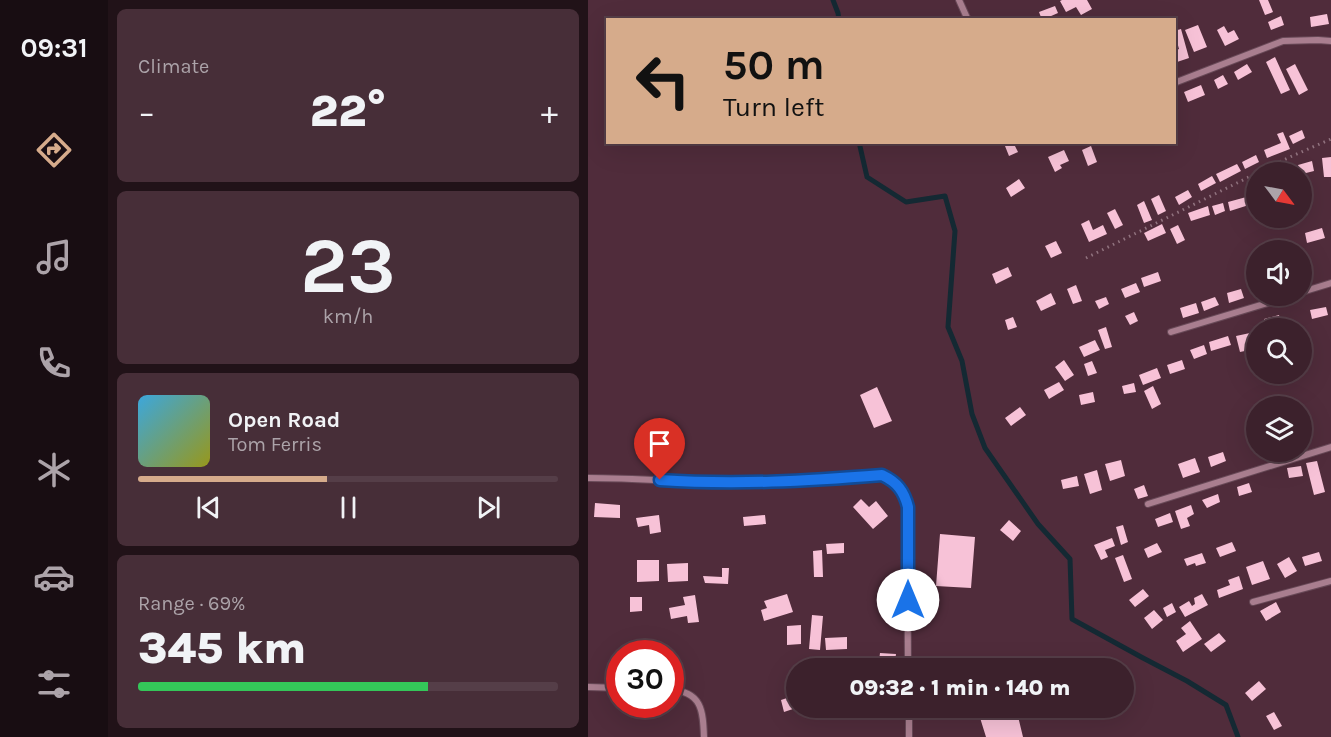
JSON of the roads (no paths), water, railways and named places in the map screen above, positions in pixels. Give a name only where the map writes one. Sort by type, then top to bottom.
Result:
[{"type":"street","points":[[958,0],[967,18]]},
{"type":"street","points":[[1176,82],[1283,41],[1331,41]]},
{"type":"street","points":[[1312,289],[1331,284]]},
{"type":"street","points":[[1171,332],[1258,306]]},
{"type":"street","points":[[1148,504],[1331,447]]},
{"type":"street","points":[[588,478],[750,483],[882,475],[889,478],[905,494],[908,507],[908,658]]},
{"type":"street","points":[[1253,602],[1331,581]]},
{"type":"street","points":[[588,687],[606,688]]},
{"type":"street","points":[[684,692],[694,697],[700,706],[704,737]]},
{"type":"street","points":[[909,718],[909,737]]},
{"type":"waterway","points":[[833,0],[839,18]]},
{"type":"waterway","points":[[859,144],[867,177],[906,202],[945,196],[955,231],[948,327],[962,361],[972,414],[985,448],[1038,524],[1070,559],[1072,619],[1187,681],[1226,705],[1238,737]]}]
